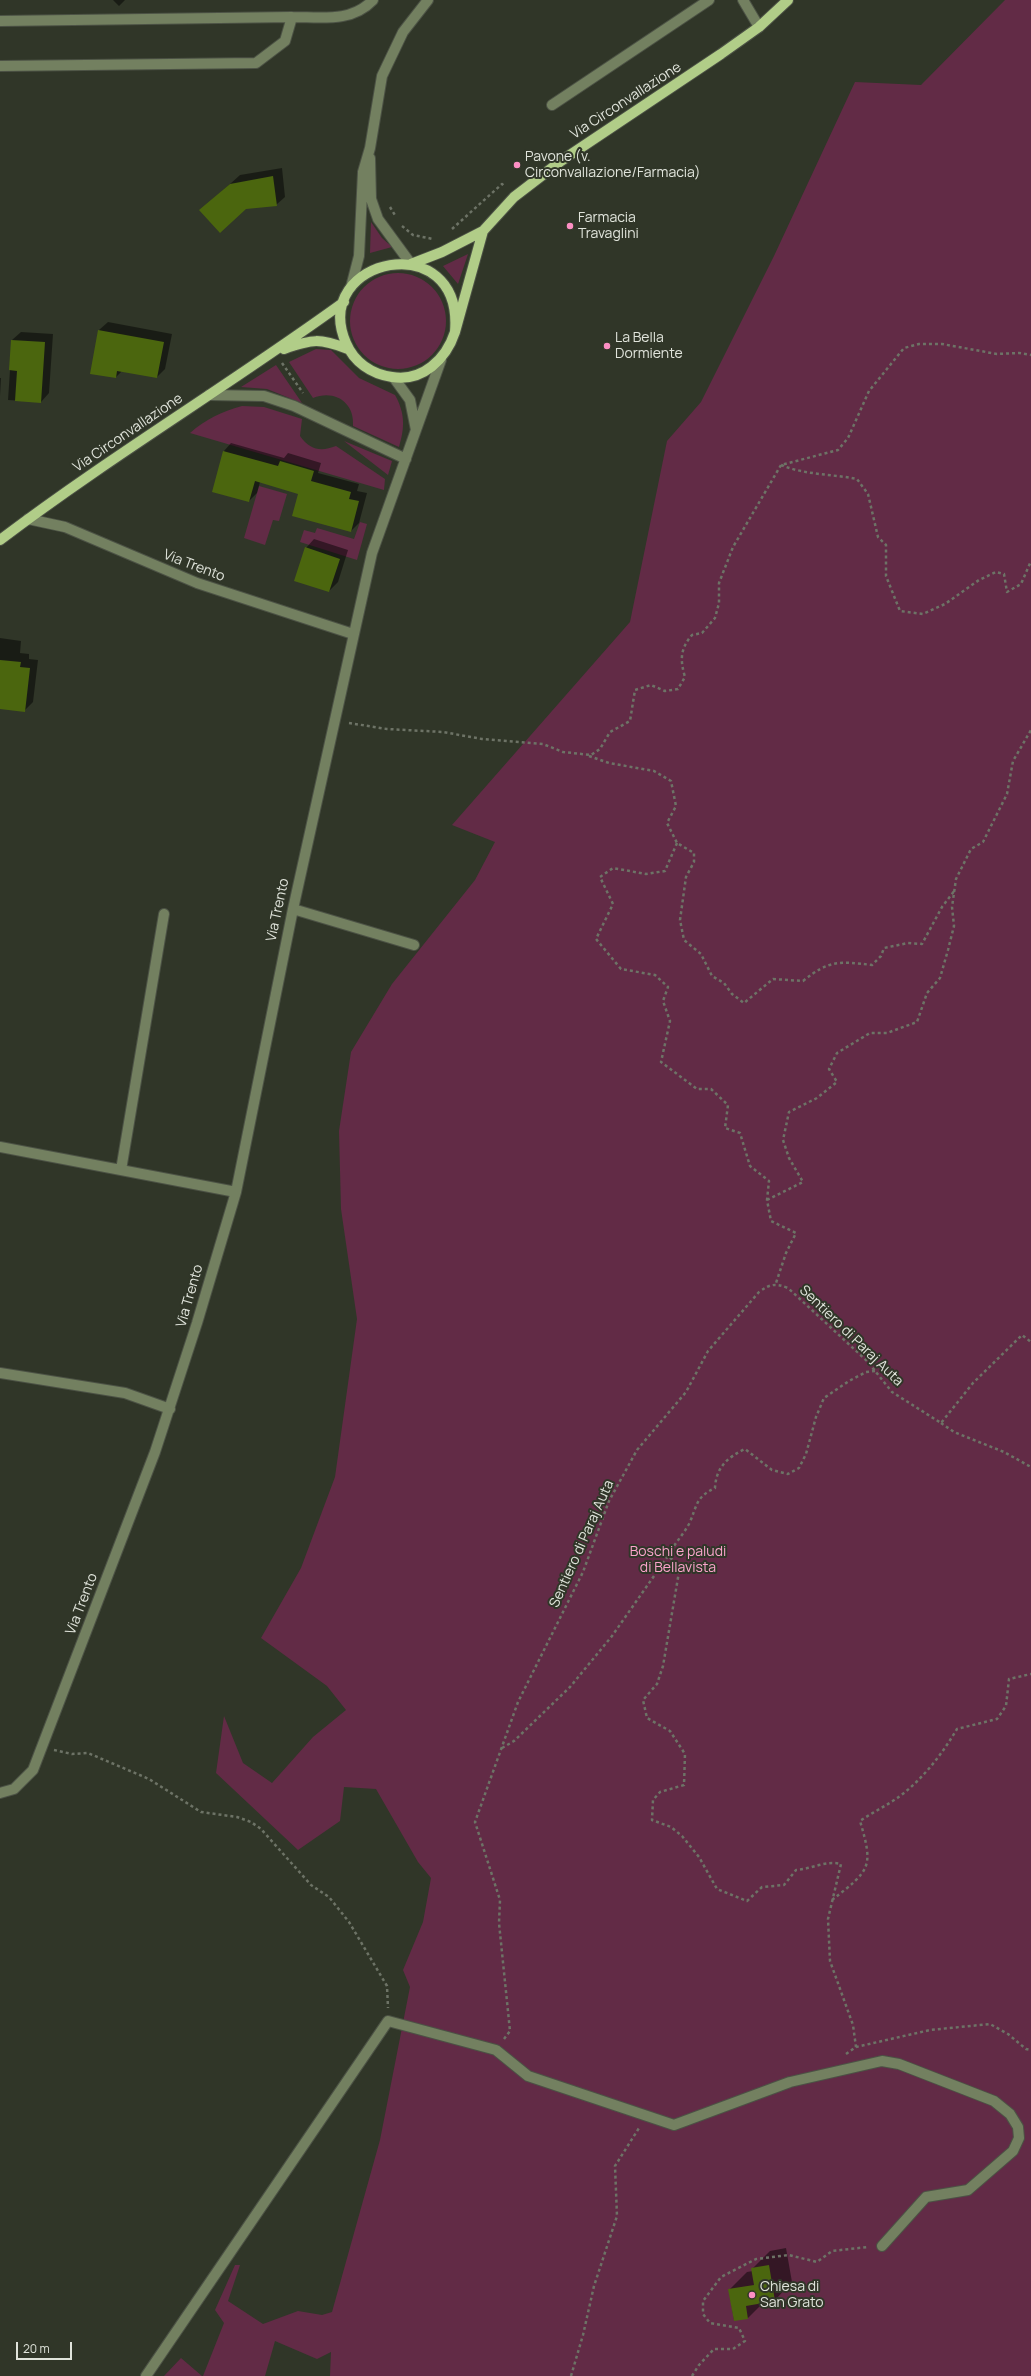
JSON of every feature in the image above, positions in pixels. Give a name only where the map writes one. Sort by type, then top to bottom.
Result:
[{"type":"main road","name":"Via Circonvallazione","points":[[411,264],[442,252],[483,231],[514,197],[562,160],[680,83],[759,27],[788,0]]},
{"type":"main road","name":"Via Circonvallazione","points":[[455,332],[456,318],[453,303],[447,290],[437,278],[425,270],[411,264],[398,263],[372,269],[352,287],[344,302],[341,326],[348,348],[356,360],[367,369],[380,375],[394,378],[419,374],[441,360],[449,347],[455,332],[483,231]]},
{"type":"main road","name":"Via Circonvallazione","points":[[0,540],[28,519],[275,352],[344,302]]},
{"type":"main road","name":"Via Circonvallazione","points":[[275,352],[312,340],[329,341],[348,348]]},
{"type":"street","points":[[0,21],[292,17],[345,18],[365,8],[372,0]]},
{"type":"street","points":[[352,287],[359,256],[363,172],[370,148],[382,76],[403,32],[428,0]]},
{"type":"street","points":[[552,105],[709,0]]},
{"type":"street","points":[[744,0],[759,27]]},
{"type":"street","points":[[0,66],[256,63],[285,41],[292,17]]},
{"type":"street","points":[[370,148],[371,199],[378,219],[411,264]]},
{"type":"street","name":"Via Trento","points":[[0,1793],[14,1789],[33,1770],[170,1409],[236,1192],[292,909],[335,721],[352,634],[372,553],[441,360]]},
{"type":"street","points":[[394,378],[410,400],[416,431]]},
{"type":"street","points":[[209,396],[264,396],[294,406],[406,459]]},
{"type":"street","name":"Via Trento","points":[[28,519],[64,527],[197,583],[352,634]]},
{"type":"street","points":[[292,909],[414,945]]},
{"type":"street","points":[[121,1170],[164,914]]},
{"type":"street","points":[[0,1148],[236,1192]]},
{"type":"street","points":[[0,1373],[125,1393],[170,1409]]},
{"type":"street","points":[[146,2376],[388,2020],[496,2050],[528,2076],[674,2124],[790,2082],[882,2061],[899,2064],[994,2101],[1010,2114],[1018,2127],[1018,2138],[1013,2150],[968,2190],[926,2197],[882,2246]]},
{"type":"path","points":[[446,234],[502,184],[514,197]]},
{"type":"path","points":[[390,207],[400,223],[413,235],[441,240]]},
{"type":"path","points":[[587,755],[591,755],[600,749],[610,732],[630,721],[635,690],[651,685],[665,691],[678,689],[685,677],[680,661],[684,645],[692,635],[702,633],[715,618],[719,603],[719,583],[732,547],[781,465],[838,450],[848,438],[869,391],[904,348],[919,344],[942,344],[997,354],[1019,353],[1031,355]]},
{"type":"path","points":[[275,352],[304,395]]},
{"type":"path","points":[[781,465],[797,472],[830,474],[857,480],[868,494],[878,537],[886,545],[886,576],[900,611],[923,614],[945,604],[979,580],[996,572],[1004,574],[1007,592],[1021,584],[1031,561]]},
{"type":"path","points":[[335,721],[387,728],[443,732],[482,739],[543,744],[563,752],[587,755],[609,763],[654,771],[671,781],[676,806],[667,823],[678,843],[694,853],[694,862],[686,877],[680,920],[684,940],[701,954],[712,976],[724,983],[732,994],[744,1003],[755,991],[773,979],[803,981],[820,967],[845,962],[872,965],[881,956],[884,948],[908,943],[922,944],[942,907],[956,890]]},
{"type":"path","points":[[766,1200],[803,1182],[789,1158],[782,1140],[789,1112],[817,1098],[837,1082],[829,1069],[837,1054],[870,1033],[887,1033],[917,1022],[927,994],[940,978],[954,926],[952,907],[956,890],[956,879],[971,849],[983,842],[1007,794],[1014,760],[1031,730]]},
{"type":"path","points":[[678,843],[665,871],[646,874],[613,868],[600,877],[613,904],[596,939],[621,969],[655,975],[668,987],[663,1001],[670,1021],[661,1062],[697,1089],[711,1089],[728,1105],[725,1128],[740,1133],[750,1166],[769,1181],[766,1200],[771,1221],[796,1233],[786,1253],[776,1284]]},
{"type":"path","name":"Sentiero di Paraj Auta","points":[[496,2050],[510,2031],[499,1923],[500,1900],[475,1822],[518,1702],[583,1572],[609,1501],[637,1450],[686,1392],[708,1352],[759,1292],[767,1286],[776,1284],[788,1288],[875,1371],[892,1392],[954,1432],[1004,1452],[1031,1467]]},
{"type":"path","points":[[941,1423],[973,1384],[1022,1334],[1031,1342]]},
{"type":"path","points":[[502,1749],[514,1741],[570,1687],[612,1636],[689,1525],[697,1501],[707,1491],[715,1488],[715,1476],[723,1463],[746,1449],[772,1470],[788,1474],[799,1468],[806,1454],[816,1417],[824,1398],[849,1381],[866,1372],[875,1371]]},
{"type":"path","points":[[668,1556],[680,1566],[677,1588],[663,1666],[657,1684],[643,1700],[647,1718],[670,1731],[685,1754],[684,1785],[660,1792],[652,1800],[652,1820],[671,1827],[682,1836],[699,1857],[717,1889],[748,1901],[762,1887],[784,1885],[796,1870],[810,1869],[830,1861],[841,1864],[828,1919],[830,1961],[853,2025],[856,2047]]},
{"type":"path","points":[[832,1900],[863,1874],[869,1862],[869,1849],[860,1821],[900,1796],[922,1776],[945,1749],[956,1729],[997,1719],[1006,1706],[1009,1679],[1031,1674]]},
{"type":"path","points":[[42,1747],[72,1754],[88,1752],[149,1779],[201,1812],[237,1817],[251,1822],[261,1829],[311,1885],[329,1897],[350,1922],[387,1986],[388,2020]]},
{"type":"path","points":[[841,2058],[856,2047],[930,2030],[990,2024],[1008,2034],[1026,2049],[1031,2050]]},
{"type":"path","points":[[571,2376],[583,2336],[594,2286],[617,2216],[615,2166],[633,2142],[646,2115]]},
{"type":"path","points":[[692,2376],[699,2365],[714,2349],[733,2349],[745,2341],[739,2328],[710,2323],[703,2314],[703,2300],[721,2277],[756,2259],[789,2255],[817,2262],[832,2251],[882,2246]]},
{"type":"green space","name":"Boschi e paludi di Bellavista","points":[[1005,0],[1031,0],[1031,2376],[330,2376],[331,2352],[317,2359],[275,2341],[265,2376],[203,2376],[224,2323],[215,2310],[235,2265],[240,2265],[228,2301],[263,2324],[298,2311],[322,2315],[332,2312],[380,2140],[410,1987],[403,1970],[423,1922],[431,1878],[418,1862],[376,1789],[344,1787],[340,1821],[298,1850],[216,1773],[224,1716],[243,1763],[272,1783],[313,1737],[346,1710],[327,1686],[261,1638],[301,1568],[335,1477],[357,1319],[341,1209],[339,1131],[351,1052],[392,984],[475,880],[495,842],[452,825],[630,622],[667,441],[701,402],[774,256],[855,82],[921,85]]},
{"type":"green space","points":[[371,222],[382,238],[392,247],[370,253]]},
{"type":"green space","points":[[468,254],[458,284],[443,266]]},
{"type":"green space","points":[[398,273],[416,277],[425,281],[432,287],[438,294],[442,303],[446,321],[442,339],[438,348],[432,355],[425,361],[416,365],[398,369],[380,365],[371,361],[364,355],[358,348],[354,339],[350,321],[354,303],[358,294],[364,287],[371,281],[380,277]]},
{"type":"green space","points":[[316,349],[331,350],[359,378],[395,395],[401,408],[403,420],[399,447],[353,426],[351,410],[342,400],[328,395],[313,398],[289,362]]},
{"type":"green space","points":[[276,365],[302,403],[267,389],[241,387]]},
{"type":"green space","points":[[242,406],[264,407],[302,419],[300,436],[304,441],[312,447],[321,449],[336,446],[385,479],[384,490],[190,433],[214,416]]},
{"type":"green space","points":[[344,441],[392,461],[388,475]]},
{"type":"green space","points":[[259,486],[287,494],[279,521],[273,520],[265,545],[244,538]]},
{"type":"green space","points":[[360,522],[367,524],[357,560],[300,542],[304,530],[315,533],[317,528],[354,539]]},
{"type":"green space","points":[[181,2358],[202,2376],[164,2376]]},
{"type":"building","points":[[273,176],[277,206],[246,209],[220,233],[199,210],[230,184]]},
{"type":"building","points":[[98,330],[164,342],[157,378],[117,371],[116,378],[90,374]]},
{"type":"building","points":[[11,340],[45,342],[41,403],[15,401],[17,371],[9,370]]},
{"type":"building","points":[[223,451],[278,466],[280,461],[314,471],[311,481],[351,492],[349,499],[359,501],[351,532],[292,516],[298,494],[255,481],[249,502],[212,492]]},
{"type":"building","points":[[305,547],[340,559],[329,592],[294,581]]},
{"type":"building","points":[[0,660],[21,662],[20,667],[30,668],[25,712],[0,709]]},
{"type":"building","name":"Chiesa di San Grato","points":[[769,2265],[775,2301],[746,2306],[748,2319],[734,2321],[728,2289],[754,2285],[751,2268]]},
{"type":"place","name":"Pavone (v. Circonvallazione/Farmacia)","points":[[517,165]]},
{"type":"place","name":"Farmacia Travaglini","points":[[570,226]]},
{"type":"place","name":"La Bella Dormiente","points":[[607,346]]},
{"type":"place","name":"Chiesa di San Grato","points":[[752,2295]]}]
